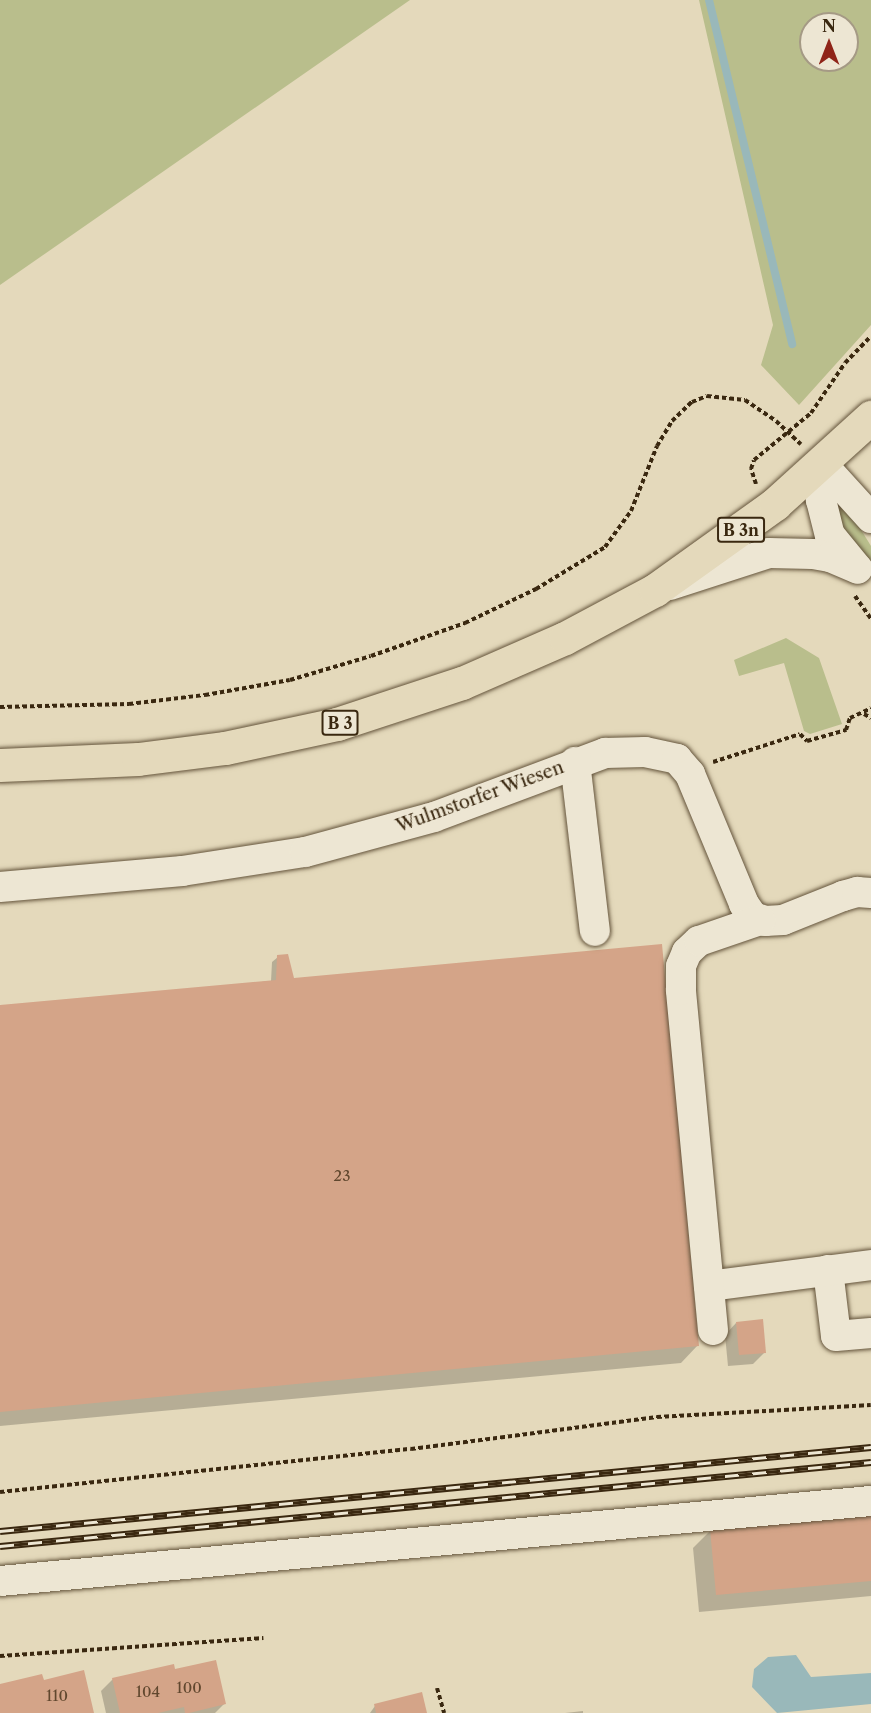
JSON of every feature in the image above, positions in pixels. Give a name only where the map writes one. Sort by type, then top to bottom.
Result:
[{"type":"main road","points":[[822,464],[871,417]]},
{"type":"main road","name":"B 3n","points":[[655,590],[736,534],[822,464]]},
{"type":"main road","name":"B 3","points":[[0,765],[138,759],[225,748],[337,724],[410,703],[472,679],[566,638],[655,590]]},
{"type":"street","points":[[822,464],[871,518]]},
{"type":"street","points":[[822,464],[821,500],[830,535],[864,576]]},
{"type":"street","points":[[655,590],[769,553],[813,554],[830,557],[864,576]]},
{"type":"street","name":"Wulmstorfer Wiesen","points":[[0,887],[182,871],[304,852],[434,817],[575,762],[605,753],[645,752],[677,759],[690,774]]},
{"type":"street","points":[[575,762],[595,931]]},
{"type":"street","points":[[690,774],[744,904],[748,912],[760,920]]},
{"type":"street","points":[[713,1330],[681,966],[687,952],[699,941],[760,920],[783,920],[866,888]]},
{"type":"street","points":[[709,1286],[871,1265]]},
{"type":"street","points":[[828,1270],[836,1336],[871,1333]]},
{"type":"street","points":[[0,1581],[871,1501]]},
{"type":"path","points":[[0,707],[129,704],[205,695],[280,682],[371,656],[465,623],[536,589],[604,547],[631,511],[657,446],[672,421],[692,402],[707,396],[732,397],[756,406],[776,421],[822,464]]},
{"type":"path","points":[[690,774],[719,759],[800,734],[807,741],[846,730],[850,718],[864,714],[871,708]]},
{"type":"path","points":[[864,714],[871,718]]},
{"type":"path","points":[[0,1492],[411,1449],[657,1417],[871,1405]]},
{"type":"path","points":[[0,1656],[263,1638]]},
{"type":"path","points":[[437,1688],[444,1713]]},
{"type":"green space","points":[[0,0],[410,0],[0,285]]},
{"type":"green space","points":[[699,0],[871,0],[871,325],[799,405],[761,365],[773,325]]},
{"type":"green space","points":[[840,504],[855,520],[871,546],[871,562],[840,527],[834,507]]},
{"type":"green space","points":[[786,638],[819,658],[842,724],[810,734],[804,731],[784,663],[739,676],[734,660]]},
{"type":"water","points":[[796,1655],[811,1677],[871,1673],[871,1704],[777,1713],[752,1687],[754,1669],[768,1657]]},
{"type":"building","points":[[662,944],[699,1346],[0,1412],[0,1005],[276,980],[277,955],[288,954],[294,978]]},
{"type":"building","points":[[763,1319],[766,1353],[739,1355],[736,1322]]},
{"type":"building","points":[[871,1515],[871,1581],[716,1595],[710,1529]]},
{"type":"building","points":[[216,1660],[226,1704],[189,1713],[185,1713],[184,1707],[158,1713],[120,1713],[112,1678],[174,1664],[175,1669]]},
{"type":"building","points":[[84,1670],[94,1713],[0,1713],[0,1684],[42,1674],[44,1680]]},
{"type":"building","points":[[422,1692],[427,1713],[376,1713],[374,1704]]},
{"type":"waterway","points":[[709,0],[792,344]]},
{"type":"railway","points":[[0,1531],[871,1447]]},
{"type":"railway","points":[[0,1546],[871,1462]]}]
